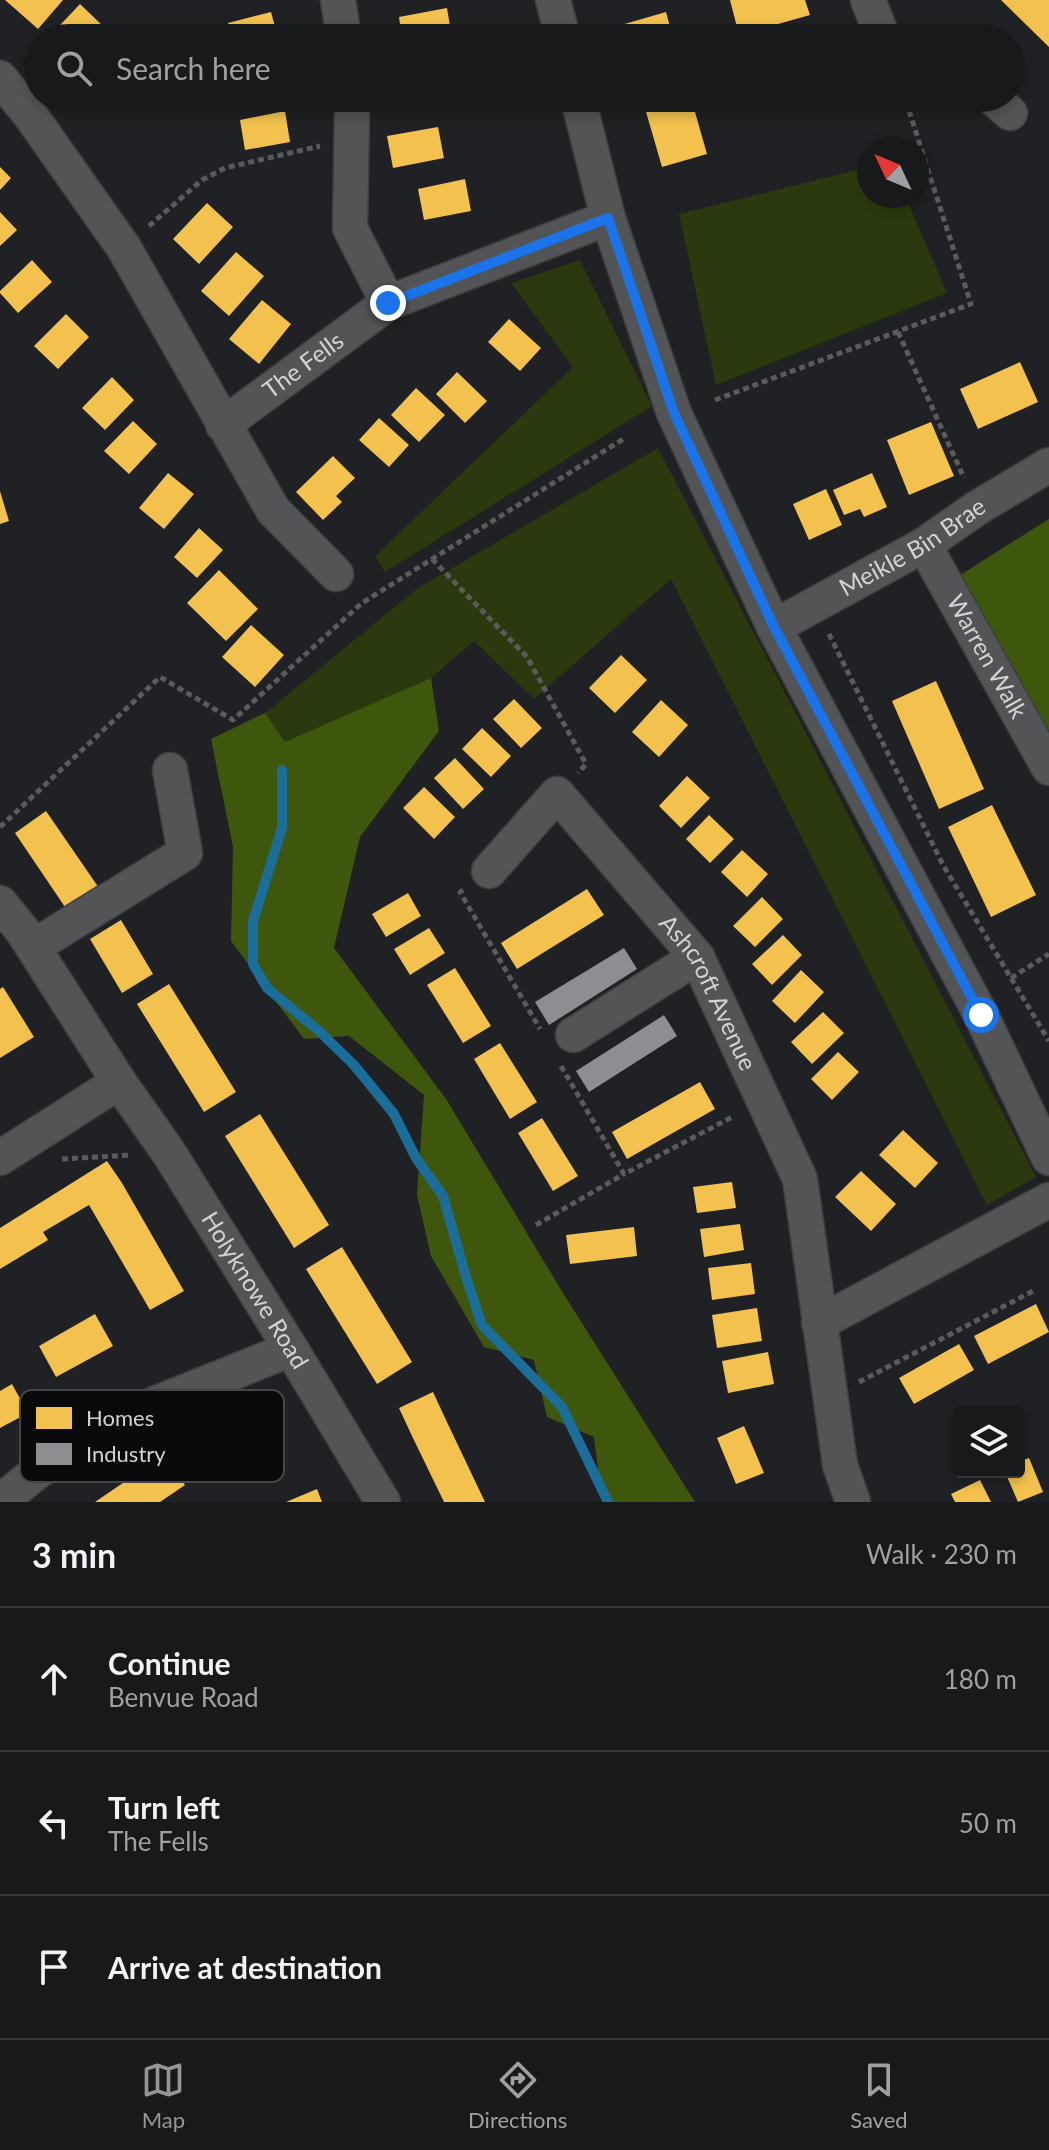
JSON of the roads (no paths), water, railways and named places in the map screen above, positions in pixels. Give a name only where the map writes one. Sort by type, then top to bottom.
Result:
[{"type":"street","points":[[338,0],[342,24]]},
{"type":"street","points":[[553,0],[559,24]]},
{"type":"street","points":[[868,0],[877,24]]},
{"type":"street","points":[[0,78],[24,107]]},
{"type":"street","points":[[28,112],[124,248],[273,510],[336,574]]},
{"type":"street","points":[[351,112],[350,228],[388,303]]},
{"type":"street","points":[[582,112],[608,218],[674,413],[774,627],[981,1015],[1049,1158]]},
{"type":"street","name":"The Fells","points":[[223,425],[388,303],[608,218]]},
{"type":"street","name":"Meikle Bin Brae","points":[[774,627],[924,545],[977,508],[1049,465]]},
{"type":"street","name":"Warren Walk","points":[[924,545],[1049,768]]},
{"type":"street","points":[[33,947],[185,853],[170,770]]},
{"type":"street","name":"Ashcroft Avenue","points":[[489,871],[557,794],[697,957],[800,1179],[840,1465],[853,1502]]},
{"type":"street","name":"Holyknowe Road","points":[[0,903],[33,947],[119,1082],[169,1153],[383,1502]]},
{"type":"street","points":[[573,1035],[697,957]]},
{"type":"street","points":[[0,1158],[119,1082]]},
{"type":"street","points":[[819,1323],[1049,1200]]},
{"type":"street","points":[[189,1390],[291,1349]]},
{"type":"street","points":[[0,1502],[24,1482]]},
{"type":"waterway","points":[[282,770],[282,828],[253,921],[253,964],[267,988],[354,1065],[394,1114],[416,1158],[443,1196],[482,1325],[562,1407],[608,1502]]}]
